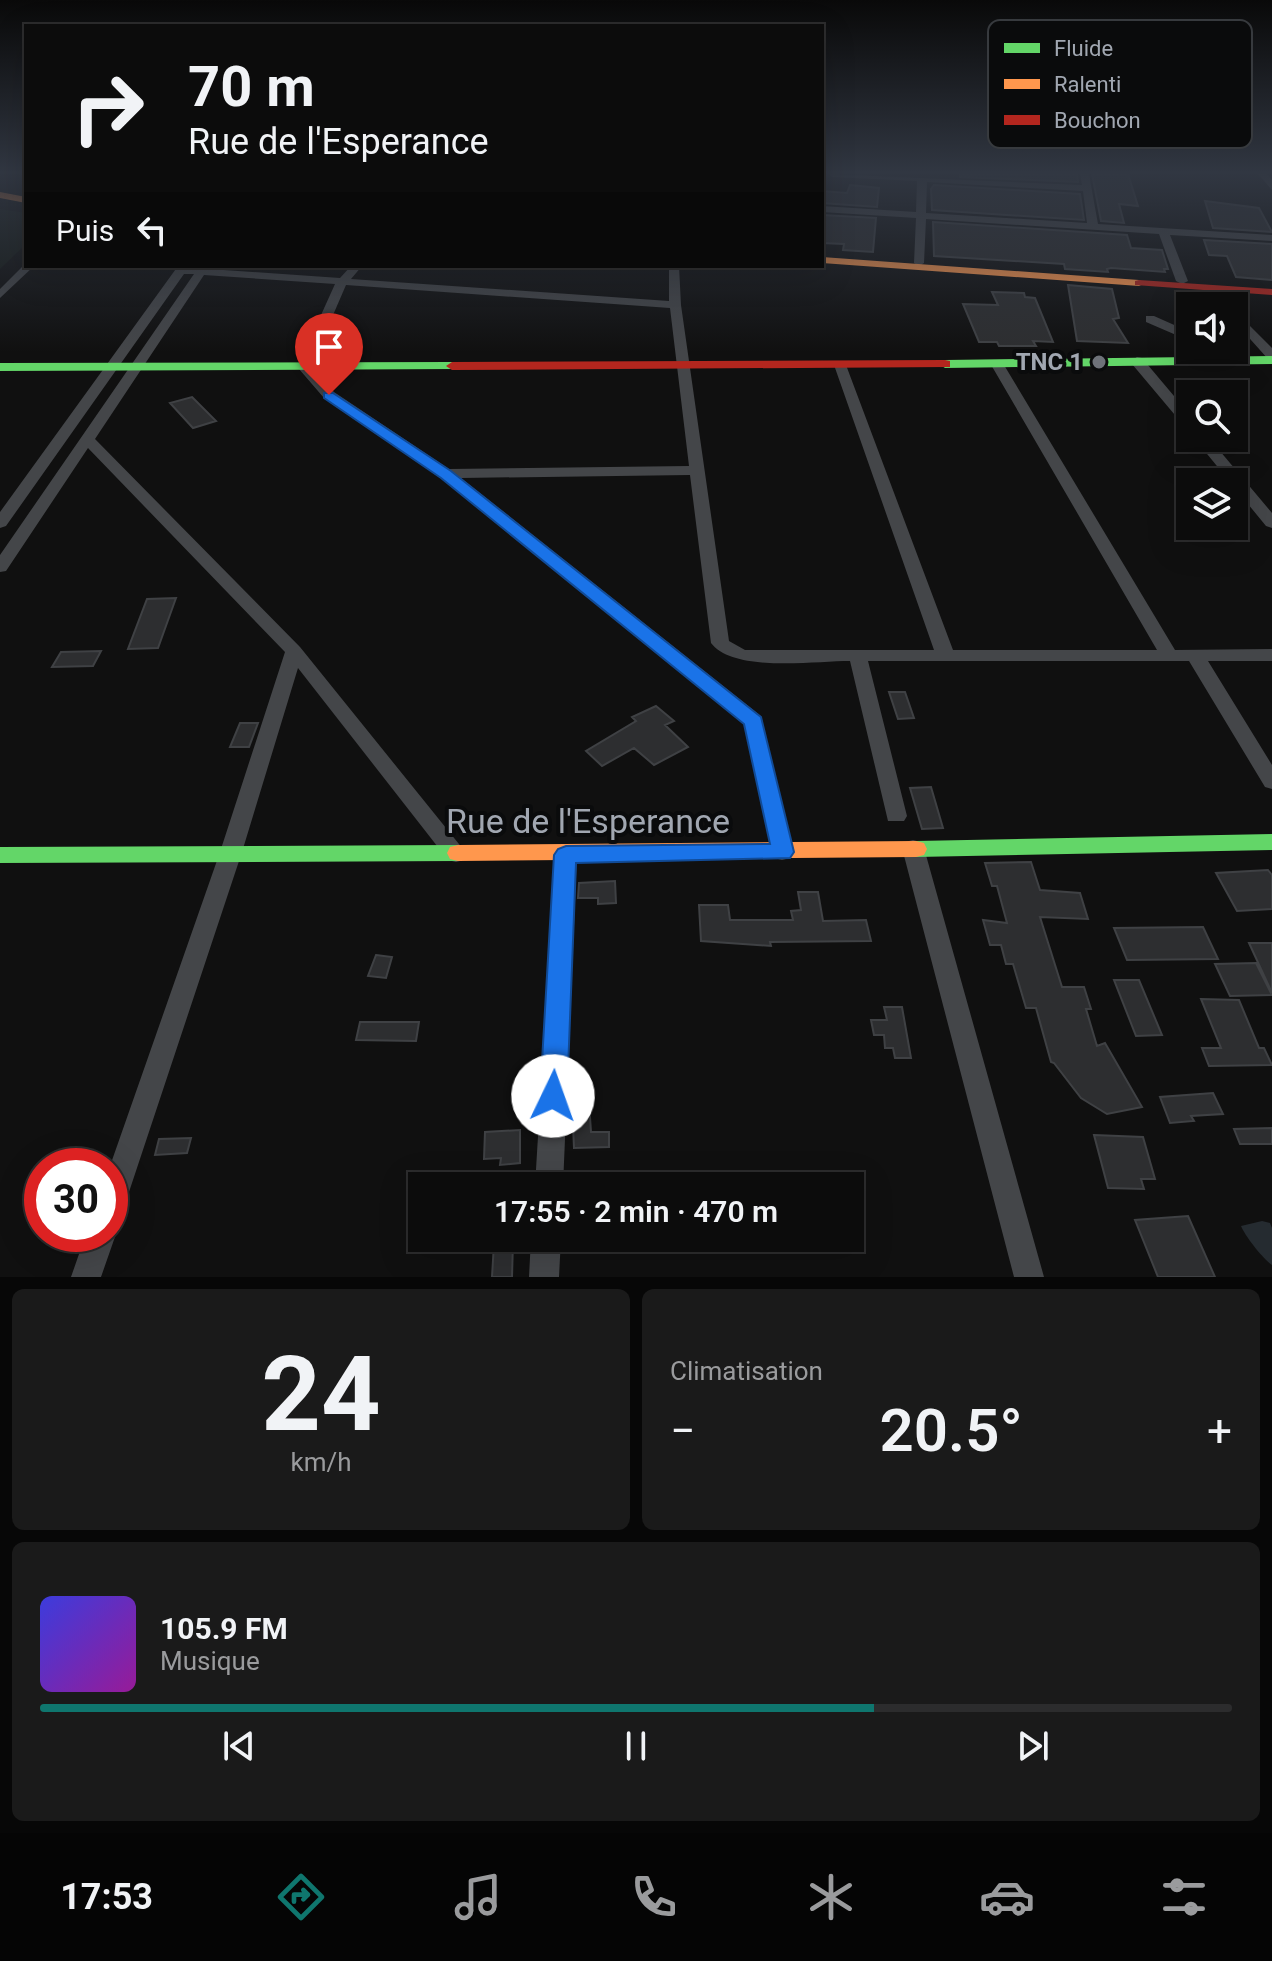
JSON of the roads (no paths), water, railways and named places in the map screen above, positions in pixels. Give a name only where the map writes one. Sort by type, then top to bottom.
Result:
[{"type":"street","points":[[919,263],[921,234]]},
{"type":"street","points":[[1165,234],[1182,281]]},
{"type":"street","points":[[1193,234],[1272,238]]},
{"type":"street","points":[[0,280],[24,257]]},
{"type":"street","points":[[824,258],[1182,281],[1272,290]]},
{"type":"street","points":[[824,258],[1272,290]]},
{"type":"street","points":[[0,295],[27,268]]},
{"type":"street","points":[[0,523],[182,268],[675,305]]},
{"type":"street","points":[[0,567],[203,268]]},
{"type":"street","points":[[304,366],[342,282],[355,268]]},
{"type":"street","points":[[674,268],[675,305],[720,643],[728,650],[743,656],[1272,655]]},
{"type":"street","points":[[1150,319],[1176,331]]},
{"type":"street","points":[[1248,330],[1272,358]]},
{"type":"street","points":[[1248,356],[1272,358]]},
{"type":"street","points":[[0,367],[840,365],[1176,358]]},
{"type":"street","points":[[1137,361],[1176,407]]},
{"type":"street","points":[[996,363],[1170,657]]},
{"type":"street","points":[[840,365],[946,657]]},
{"type":"street","points":[[304,366],[329,395],[446,474],[754,721],[782,852]]},
{"type":"street","points":[[87,439],[294,651],[456,854]]},
{"type":"street","points":[[1213,452],[1272,523]]},
{"type":"street","points":[[446,474],[698,470]]},
{"type":"street","points":[[128,1154],[231,852],[294,651]]},
{"type":"street","points":[[1195,655],[1272,782]]},
{"type":"street","points":[[858,657],[896,816]]},
{"type":"street","name":"Rue de l'Esperance","points":[[0,855],[231,852],[566,855],[1272,842]]},
{"type":"street","points":[[913,848],[1029,1277]]},
{"type":"street","points":[[550,1172],[566,855]]},
{"type":"street","points":[[86,1277],[95,1252]]},
{"type":"street","points":[[544,1277],[545,1252]]},
{"type":"place","name":"TNC 1","points":[[1099,362]]}]
